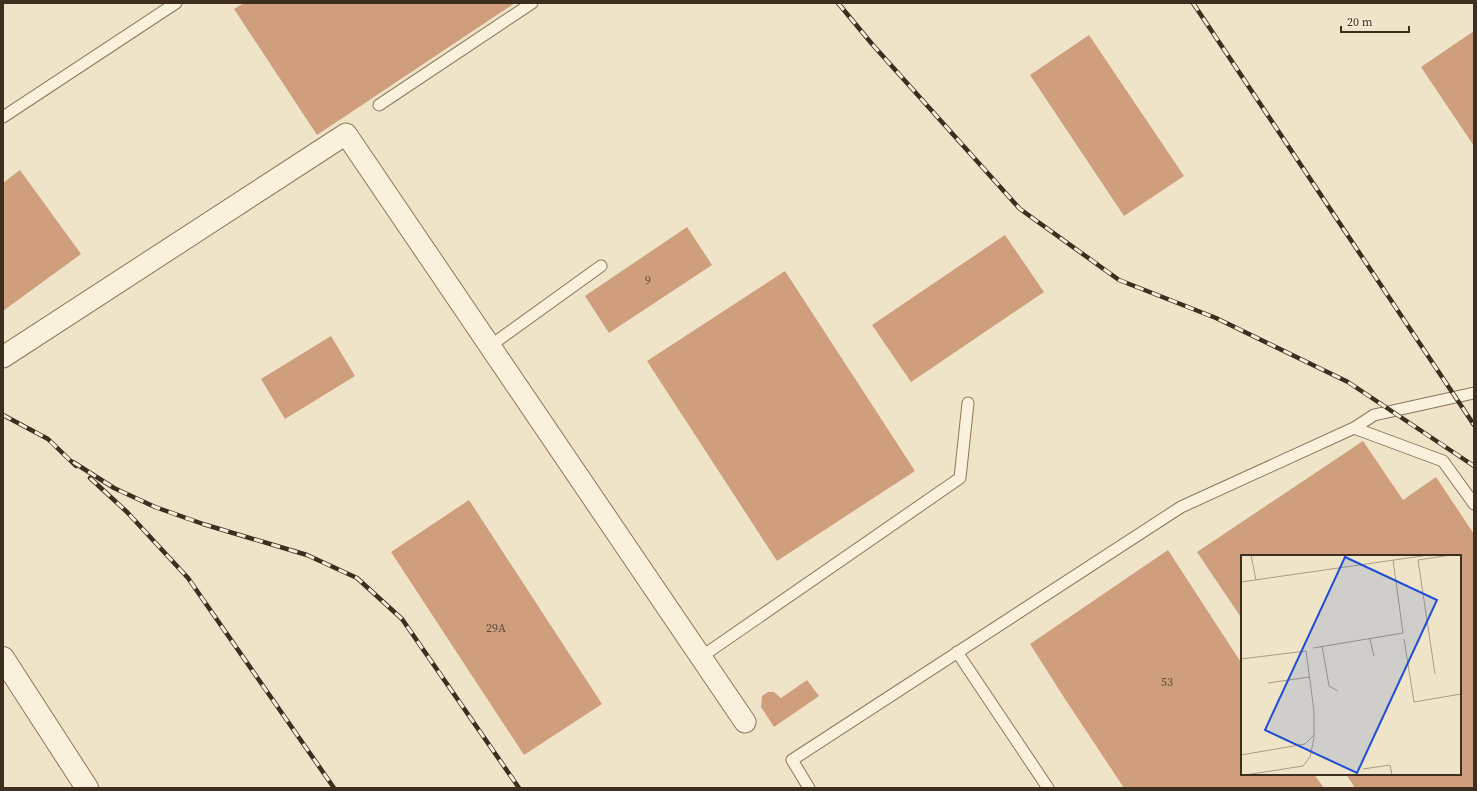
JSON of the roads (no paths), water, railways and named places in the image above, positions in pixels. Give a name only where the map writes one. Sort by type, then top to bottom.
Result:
[{"type":"street","points":[[3,357],[346,134],[745,722]]},
{"type":"street","points":[[3,658],[87,788]]},
{"type":"lane","points":[[3,117],[176,3]]},
{"type":"lane","points":[[379,105],[532,3]]},
{"type":"lane","points":[[490,346],[601,266]]},
{"type":"lane","points":[[809,788],[792,760],[1181,507],[1354,428],[1374,415],[1474,393]]},
{"type":"lane","points":[[701,657],[960,478],[968,403]]},
{"type":"lane","points":[[1354,428],[1443,461],[1474,504]]},
{"type":"lane","points":[[957,652],[1048,788]]},
{"type":"railway","points":[[838,3],[872,44],[1020,209],[1119,280],[1216,318],[1348,382],[1474,466]]},
{"type":"railway","points":[[1193,3],[1474,425]]},
{"type":"railway","points":[[3,415],[48,439],[76,466]]},
{"type":"railway","points":[[73,462],[114,488],[155,507],[203,524],[307,555],[357,578],[402,619],[519,788]]},
{"type":"railway","points":[[90,478],[127,512],[188,578],[334,788]]}]
